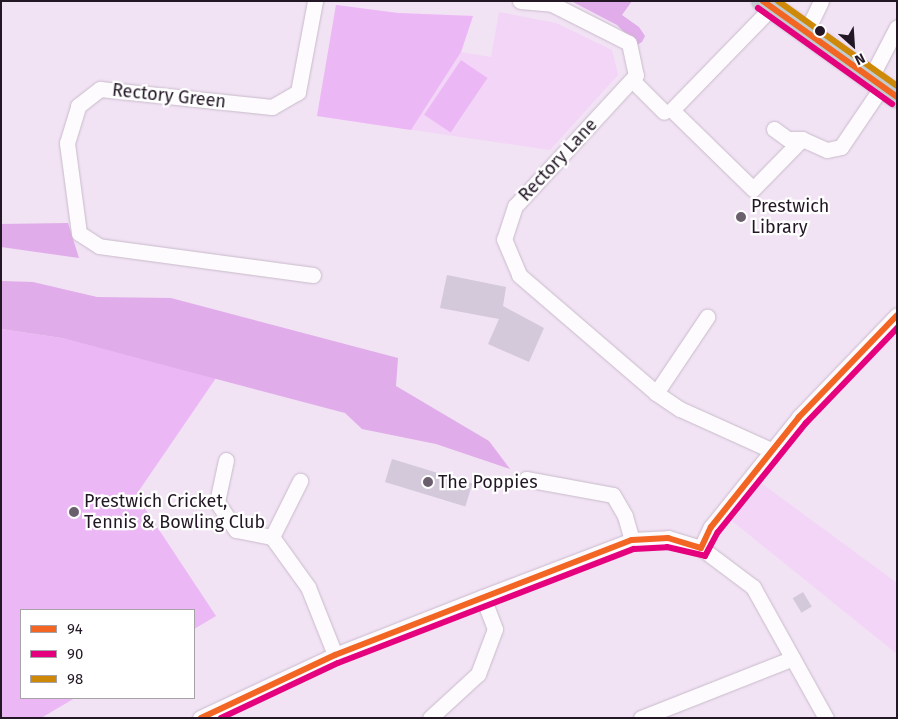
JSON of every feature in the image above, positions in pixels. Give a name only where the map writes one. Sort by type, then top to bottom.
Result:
[{"type":"highway","points":[[767,4],[884,86]]},
{"type":"street","name":"Rectory Green","points":[[313,275],[100,246],[79,233],[68,143],[78,106],[100,89],[272,107],[298,92],[315,1]]},
{"type":"street","points":[[520,1],[552,4],[629,43],[636,75],[632,80],[664,112]]},
{"type":"street","points":[[806,32],[821,1]]},
{"type":"street","points":[[767,4],[672,110],[753,189],[802,139]]},
{"type":"street","points":[[774,129],[788,140],[802,139],[827,150],[841,147],[884,86],[897,27]]},
{"type":"street","name":"Rectory Lane","points":[[632,80],[515,206],[504,239],[519,275],[656,393],[680,409],[771,450]]},
{"type":"street","points":[[701,548],[711,527],[771,450],[897,315]]},
{"type":"street","points":[[656,393],[707,317]]},
{"type":"street","points":[[226,460],[217,502],[236,530],[272,536],[308,587],[336,654]]},
{"type":"street","points":[[526,479],[612,495],[625,516],[632,540]]},
{"type":"street","points":[[272,536],[300,481]]},
{"type":"street","points":[[200,718],[336,654],[632,540],[668,538],[701,548],[753,587],[826,718]]},
{"type":"street","points":[[430,718],[478,674],[495,629],[484,597]]},
{"type":"street","points":[[641,718],[794,658]]},
{"type":"shaded area","points":[[571,1],[632,1],[622,15],[639,27],[645,36],[642,42],[637,45],[617,25]]},
{"type":"shaded area","points":[[336,5],[398,13],[473,16],[461,52],[491,57],[499,12],[556,23],[612,50],[618,75],[550,150],[317,116]]},
{"type":"shaded area","points":[[336,5],[398,13],[473,16],[461,52],[411,130],[317,116]]},
{"type":"shaded area","points":[[461,60],[488,78],[451,133],[424,115]]},
{"type":"shaded area","points":[[68,223],[79,258],[1,247],[1,224]]},
{"type":"shaded area","points":[[1,281],[33,282],[97,297],[171,298],[398,358],[396,386],[489,441],[510,469],[436,444],[362,429],[345,413],[62,338],[1,329]]},
{"type":"shaded area","name":"Prestwich Cricket, Tennis & Bowling Club","points":[[1,329],[62,338],[216,378],[136,495],[216,616],[195,628],[195,609],[20,609],[20,699],[73,699],[41,718],[1,718]]},
{"type":"shaded area","points":[[761,483],[897,583],[897,654],[732,521]]},
{"type":"building","points":[[447,275],[506,287],[503,306],[544,328],[529,362],[488,344],[499,319],[440,308]]},
{"type":"building","name":"The Poppies","points":[[392,459],[472,484],[465,507],[385,482]]},
{"type":"building","points":[[803,592],[812,607],[801,613],[793,598]]},
{"type":"transit line","name":"94","points":[[763,1],[897,97]]},
{"type":"transit line","name":"98","points":[[778,1],[897,86]]},
{"type":"transit line","name":"90","points":[[758,8],[892,104]]},
{"type":"transit line","name":"94","points":[[701,548],[711,527],[799,417],[897,315]]},
{"type":"transit line","name":"90","points":[[221,718],[338,663],[634,549],[667,547],[705,556],[718,532],[806,423],[897,328]]},
{"type":"transit line","name":"94","points":[[201,718],[335,655],[632,540],[668,538],[701,548]]},
{"type":"place","name":"Prestwich Library","points":[[741,217]]},
{"type":"place","name":"The Poppies","points":[[428,482]]},
{"type":"place","name":"Prestwich Cricket, Tennis & Bowling Club","points":[[74,512]]}]
